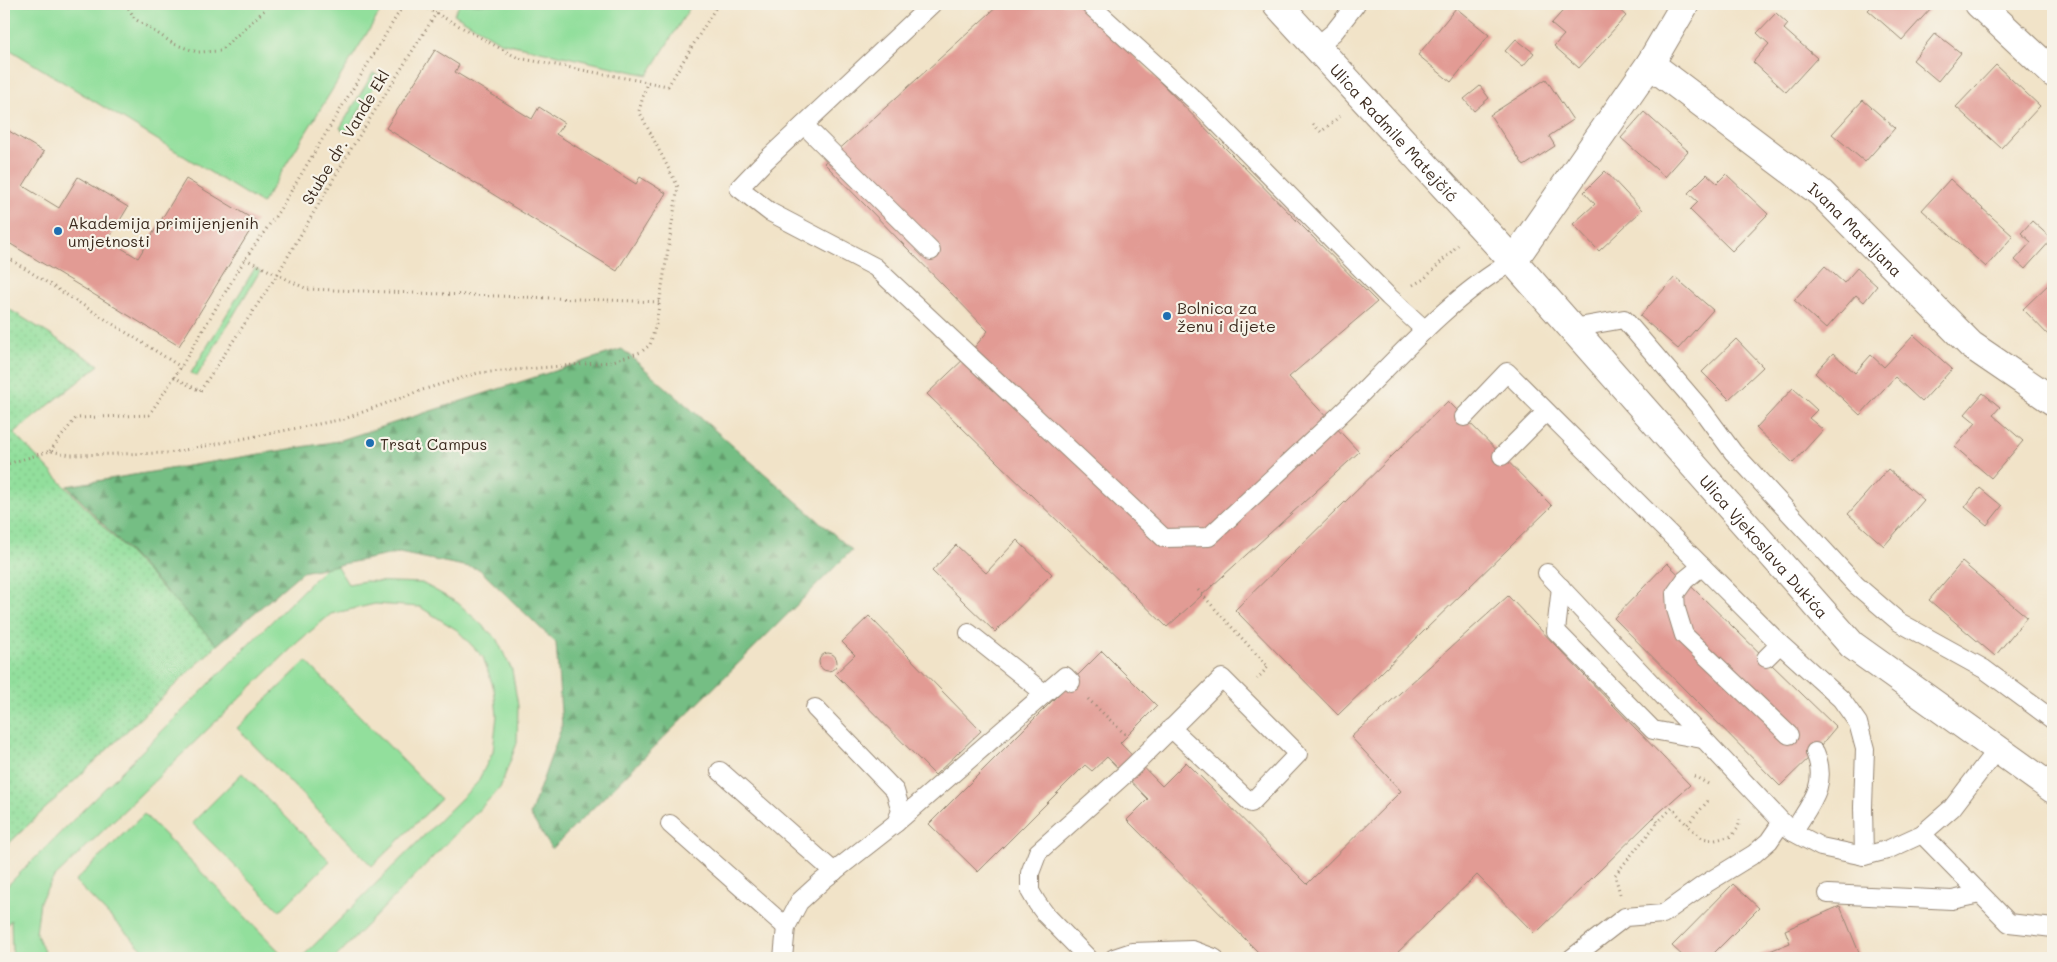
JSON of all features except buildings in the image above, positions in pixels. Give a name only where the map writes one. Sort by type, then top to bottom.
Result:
[{"type":"street","name":"Ulica Radmile Matejčić","points":[[1277,4],[1513,261]]},
{"type":"street","points":[[1513,261],[1650,64],[1685,4]]},
{"type":"street","points":[[1979,4],[2053,73]]},
{"type":"street","name":"Ivana Matrljana","points":[[1650,64],[1822,193],[1971,345],[2053,401]]},
{"type":"street","name":"Ulica Vjekoslava Dukića","points":[[1513,261],[1852,645],[2053,789]]},
{"type":"lane","points":[[932,4],[739,188],[770,212],[875,267],[1164,538],[1208,536],[1332,423],[1425,330],[1491,274],[1513,261]]},
{"type":"lane","points":[[1089,4],[1201,106],[1389,297],[1425,330]]},
{"type":"lane","points":[[1316,47],[1334,32],[1356,4]]},
{"type":"lane","points":[[804,125],[931,251]]},
{"type":"lane","points":[[1573,328],[1624,319],[1702,410],[1733,452],[1856,585],[1900,622],[1984,669],[2053,720]]},
{"type":"lane","points":[[1464,417],[1507,372],[1780,644],[1841,699],[1858,723],[1865,749],[1864,856]]},
{"type":"lane","points":[[1502,456],[1546,412]]},
{"type":"lane","points":[[1702,566],[1685,580],[1675,594],[1676,609],[1684,635],[1789,735]]},
{"type":"lane","points":[[1548,573],[1702,739],[1787,827],[1821,848],[1864,856],[1888,850],[1922,834],[1952,808],[1997,749]]},
{"type":"lane","points":[[1561,586],[1556,631],[1653,730],[1702,739]]},
{"type":"lane","points":[[969,633],[1044,693]]},
{"type":"lane","points":[[1766,658],[1780,644]]},
{"type":"lane","points":[[783,958],[786,927],[799,902],[896,823],[1065,676],[1071,682]]},
{"type":"lane","points":[[1088,958],[1046,916],[1030,891],[1030,874],[1038,852],[1145,754],[1222,678],[1298,754],[1250,803],[1172,728]]},
{"type":"lane","points":[[814,708],[895,791],[901,811],[896,823]]},
{"type":"lane","points":[[1572,958],[1625,916],[1662,914],[1754,854],[1787,827],[1814,798],[1820,782],[1821,766],[1815,752]]},
{"type":"lane","points":[[720,772],[834,872]]},
{"type":"lane","points":[[670,824],[786,927]]},
{"type":"lane","points":[[1922,834],[2008,924],[2053,928]]},
{"type":"lane","points":[[1828,894],[1952,900],[1980,894]]},
{"type":"lane","points":[[1114,958],[1132,952],[1192,950],[1214,958]]},
{"type":"path","points":[[126,4],[135,20],[174,44],[197,52],[220,51],[271,4]]},
{"type":"path","name":"Stube dr. Vande Ekl","points":[[50,451],[76,418],[149,415],[181,367],[245,259],[279,211],[404,4]]},
{"type":"path","points":[[419,4],[518,58],[668,86],[718,4]]},
{"type":"path","name":"Stube dr. Vande Ekl","points":[[174,377],[200,391],[277,274],[354,144],[442,4]]},
{"type":"path","points":[[4,465],[50,451],[71,455],[169,453],[344,419],[422,390],[478,373],[610,362],[641,352],[650,345],[660,302],[678,187],[639,111],[647,82]]},
{"type":"path","points":[[1313,124],[1321,132],[1341,115]]},
{"type":"path","points":[[1389,297],[1401,286],[1410,286],[1424,279],[1465,238]]},
{"type":"path","points":[[4,258],[5,256],[181,367]]},
{"type":"path","points":[[245,259],[307,289],[660,302]]},
{"type":"path","points":[[1198,590],[1260,657]]},
{"type":"path","points":[[1071,682],[1145,754]]},
{"type":"path","points":[[1694,776],[1714,788]]},
{"type":"path","points":[[1687,825],[1708,801]]},
{"type":"path","points":[[1625,916],[1615,874],[1672,808],[1702,838],[1715,840],[1732,836],[1738,828],[1741,816],[1739,809]]},
{"type":"path","points":[[1654,817],[1658,822]]},
{"type":"green space","points":[[4,4],[385,4],[262,204],[4,46]]},
{"type":"green space","points":[[460,4],[692,4],[648,75],[500,42],[454,14]]},
{"type":"green space","points":[[373,73],[380,77],[346,133],[340,128]]},
{"type":"green space","points":[[255,268],[260,271],[197,376],[191,373]]},
{"type":"green space","points":[[4,306],[99,365],[14,433],[217,645],[4,848]]},
{"type":"green space","points":[[622,349],[852,550],[552,849],[530,815],[562,726],[556,643],[479,569],[399,553],[302,572],[217,645],[67,486],[338,441]]},
{"type":"green space","points":[[333,560],[348,584],[365,581],[422,583],[458,603],[496,638],[512,670],[518,706],[517,743],[500,788],[335,958],[301,958],[477,783],[493,752],[497,715],[494,689],[483,657],[457,630],[420,607],[375,604],[331,614],[299,641],[53,879],[40,901],[36,933],[47,958],[15,958],[12,950],[11,920],[4,928],[4,889]]},
{"type":"green space","points":[[306,661],[441,799],[372,866],[237,728]]},
{"type":"green space","points":[[242,773],[330,861],[280,911],[192,823]]},
{"type":"green space","points":[[144,814],[286,958],[151,958],[75,881]]},
{"type":"place","name":"Akademija primijenjenih umjetnosti","points":[[58,231]]},
{"type":"place","name":"Bolnica za ženu i dijete","points":[[1167,316]]},
{"type":"place","name":"Trsat Campus","points":[[370,443]]}]
